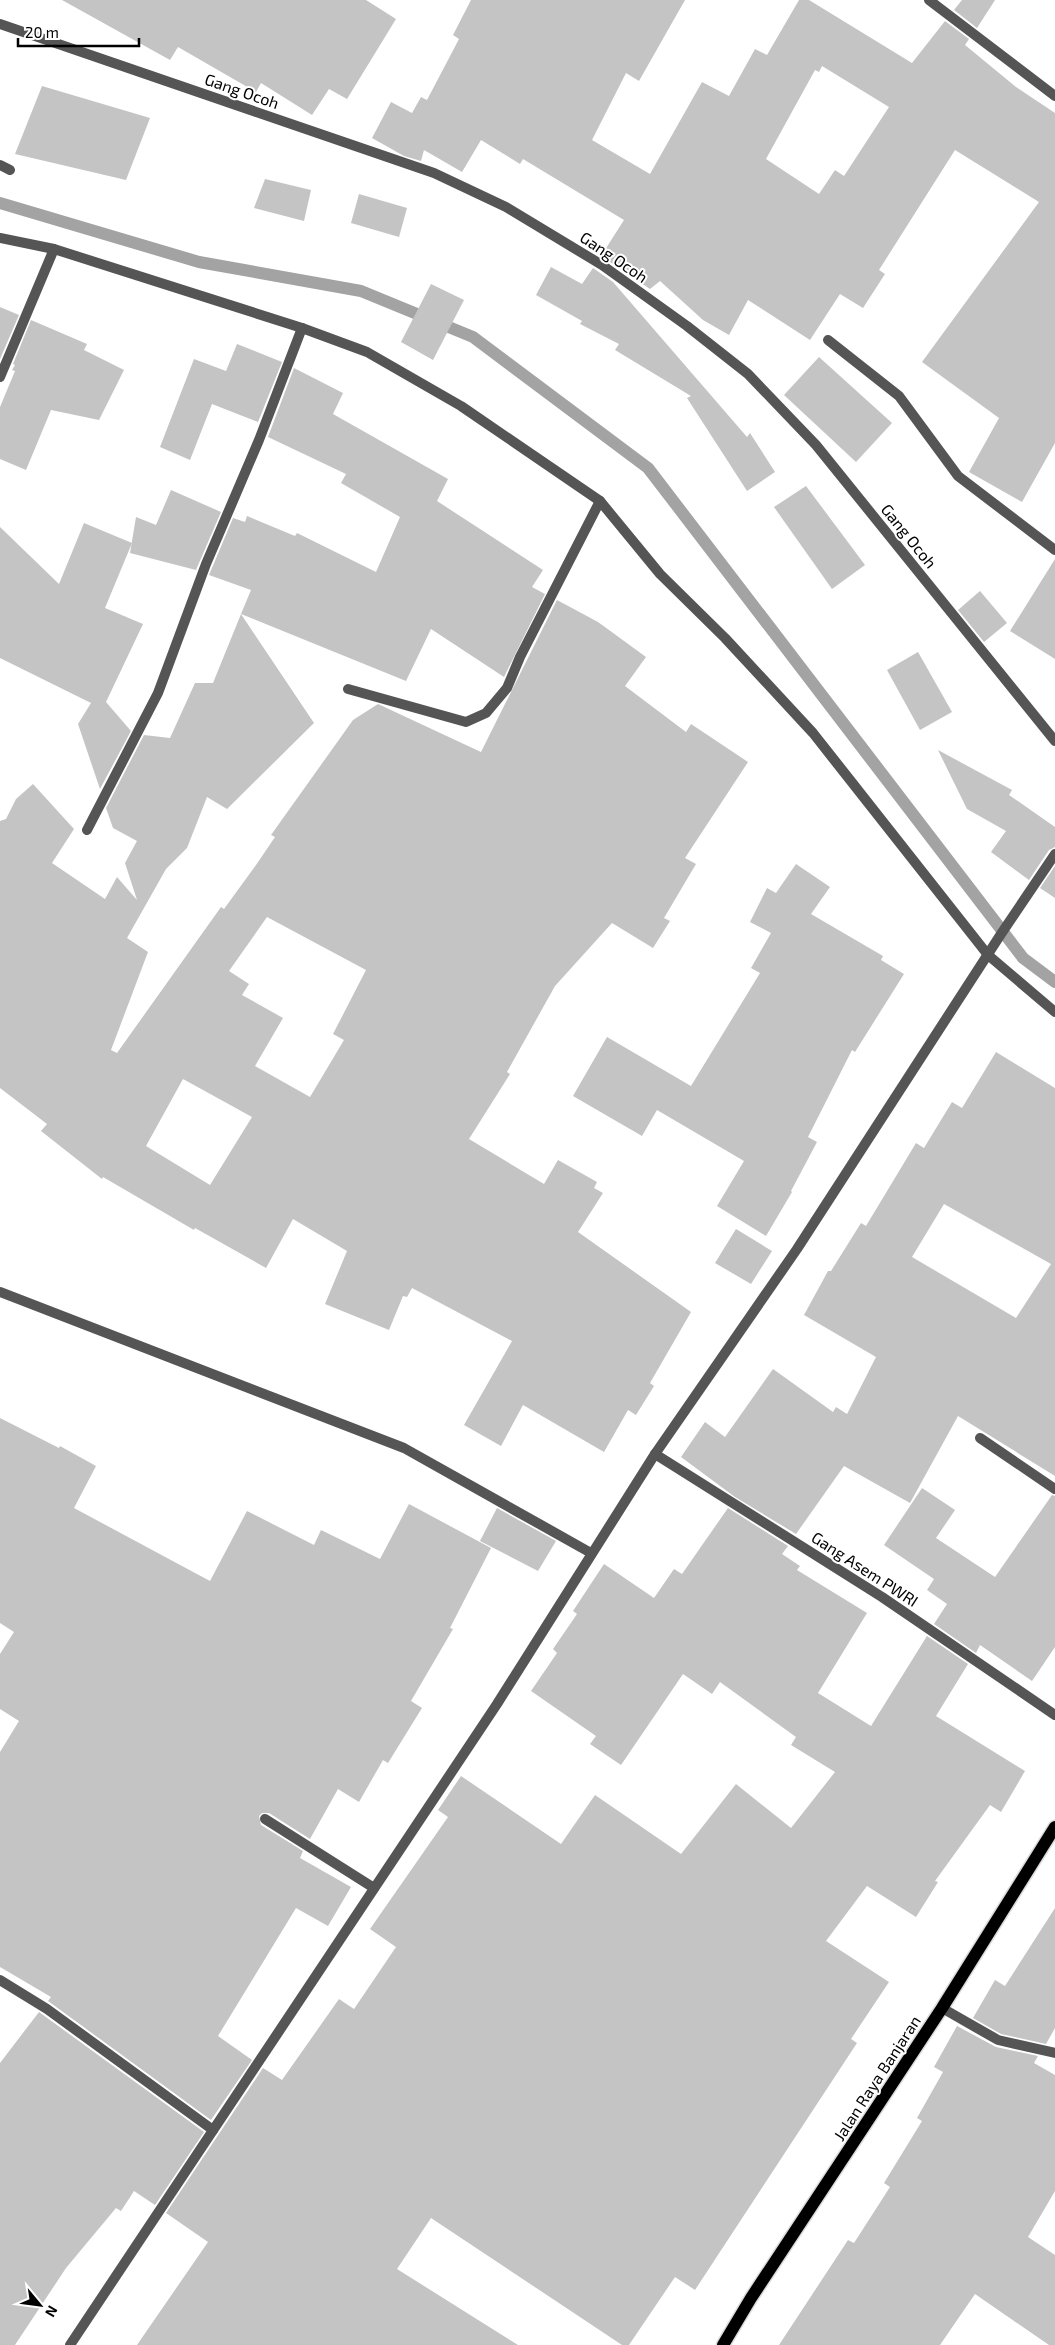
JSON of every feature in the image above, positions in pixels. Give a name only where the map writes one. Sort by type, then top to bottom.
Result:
[{"type":"main road","name":"Jalan Raya Banjaran","points":[[723,2345],[751,2298],[942,2008],[1055,1827]]},
{"type":"street","points":[[929,0],[1055,96]]},
{"type":"street","name":"Gang Ocoh","points":[[0,24],[434,173],[506,208],[602,265],[687,326],[748,374],[816,445],[1055,741]]},
{"type":"street","points":[[0,165],[10,170]]},
{"type":"street","points":[[0,238],[54,249],[302,328],[367,352],[461,406],[600,500],[660,574],[726,638],[813,733],[988,955],[1055,1012]]},
{"type":"street","points":[[0,377],[54,249]]},
{"type":"street","points":[[87,830],[158,693],[206,564],[259,440],[302,328]]},
{"type":"street","points":[[828,340],[899,396],[958,476],[1055,550]]},
{"type":"street","points":[[348,689],[466,722],[486,713],[507,688],[520,657],[600,500]]},
{"type":"street","points":[[70,2345],[496,1704],[655,1454],[798,1249],[1001,934],[1026,900],[1055,854]]},
{"type":"street","points":[[0,1292],[404,1448],[591,1553]]},
{"type":"street","points":[[980,1438],[1055,1489]]},
{"type":"street","name":"Gang Asem PWRI","points":[[655,1454],[882,1597],[1055,1715]]},
{"type":"street","points":[[265,1818],[374,1888]]},
{"type":"street","points":[[0,1980],[47,2009],[213,2130]]},
{"type":"street","points":[[942,2008],[998,2040],[1055,2053]]},
{"type":"building","points":[[62,0],[366,0],[396,19],[347,99],[329,89],[312,115],[261,83],[256,92],[178,47],[170,60]]},
{"type":"building","points":[[471,0],[685,0],[639,81],[626,73],[592,140],[650,174],[702,82],[729,96],[755,49],[767,55],[799,0],[809,0],[912,63],[945,21],[969,39],[965,45],[1016,87],[1055,113],[1055,443],[1022,502],[969,472],[999,418],[922,362],[1039,202],[955,150],[879,270],[885,274],[863,308],[840,294],[810,340],[748,300],[729,335],[703,320],[660,281],[650,289],[601,256],[624,220],[523,159],[520,164],[481,140],[462,172],[424,150],[421,161],[404,156],[372,138],[391,102],[412,113],[421,97],[427,100],[459,39],[453,35]],"holes":[[[822,66],[889,107],[844,176],[835,170],[819,194],[766,159],[815,70],[819,72]]]},
{"type":"building","points":[[962,0],[995,0],[977,28],[954,10]]},
{"type":"building","points":[[42,86],[150,118],[126,180],[15,154]]},
{"type":"building","points":[[265,179],[311,190],[304,221],[254,208]]},
{"type":"building","points":[[359,194],[407,208],[399,237],[351,223]]},
{"type":"building","points":[[551,267],[582,284],[593,268],[613,282],[747,437],[750,433],[775,472],[747,491],[687,398],[691,396],[615,350],[619,344],[580,324],[582,321],[536,295]]},
{"type":"building","points":[[431,284],[464,300],[433,360],[401,342]]},
{"type":"building","points":[[0,307],[19,315],[0,359]]},
{"type":"building","points":[[31,320],[87,344],[84,350],[124,370],[99,420],[51,410],[26,470],[0,459],[0,407],[15,371],[12,370],[15,365],[13,364]]},
{"type":"building","points":[[237,344],[282,362],[258,422],[212,404],[190,460],[160,447],[194,359],[226,371]]},
{"type":"building","points":[[819,357],[892,423],[856,462],[784,395]]},
{"type":"building","points":[[294,368],[343,393],[333,414],[448,479],[437,501],[543,570],[532,587],[545,594],[504,677],[431,629],[406,681],[241,614],[251,590],[209,575],[233,518],[245,522],[247,516],[295,536],[297,533],[376,572],[400,517],[341,483],[346,474],[268,437]]},
{"type":"building","points":[[806,486],[865,565],[832,589],[774,507]]},
{"type":"building","points":[[171,490],[221,512],[196,570],[130,553],[136,517],[156,525]]},
{"type":"building","points":[[84,523],[132,543],[105,608],[143,624],[106,702],[131,731],[100,789],[78,724],[91,703],[0,658],[0,527],[59,584]]},
{"type":"building","points":[[1055,559],[1055,659],[1010,631]]},
{"type":"building","points":[[980,591],[1007,623],[984,642],[958,610]]},
{"type":"building","points":[[557,600],[598,622],[646,657],[625,686],[686,732],[691,724],[748,762],[685,858],[696,864],[664,918],[670,921],[653,948],[612,923],[555,986],[507,1072],[510,1074],[469,1139],[544,1184],[558,1160],[597,1182],[594,1188],[603,1193],[578,1232],[691,1312],[650,1383],[654,1386],[636,1415],[628,1410],[604,1452],[523,1405],[501,1446],[464,1425],[512,1341],[412,1288],[407,1297],[403,1296],[389,1330],[325,1304],[347,1251],[293,1219],[266,1268],[195,1228],[194,1230],[103,1177],[102,1179],[41,1131],[47,1124],[0,1088],[0,821],[6,819],[16,799],[33,784],[74,829],[52,863],[105,899],[117,877],[137,900],[125,863],[137,841],[113,828],[106,808],[144,735],[170,738],[195,683],[213,683],[241,614],[314,723],[227,809],[207,797],[187,848],[166,869],[127,938],[148,952],[111,1050],[117,1053],[221,907],[224,909],[275,837],[271,835],[353,720],[378,704],[481,752]],"holes":[[[267,917],[366,970],[333,1034],[344,1040],[310,1097],[255,1066],[283,1018],[242,995],[249,984],[229,971]],[[183,1079],[252,1117],[210,1185],[146,1146]]]},
{"type":"building","points":[[918,652],[952,712],[920,730],[887,670]]},
{"type":"building","points":[[938,750],[1012,790],[1009,795],[1055,827],[1055,847],[1049,850],[1029,880],[991,852],[1006,831],[967,809]]},
{"type":"building","points":[[796,864],[830,887],[811,914],[883,956],[881,960],[904,974],[855,1052],[852,1050],[808,1137],[817,1142],[792,1192],[766,1236],[717,1206],[744,1161],[657,1110],[642,1136],[573,1096],[607,1037],[691,1086],[760,973],[751,968],[771,933],[750,922],[767,888],[776,893]]},
{"type":"building","points":[[1055,866],[1055,898],[1040,888]]},
{"type":"building","points":[[996,1052],[1055,1088],[1055,1476],[958,1416],[910,1503],[844,1466],[796,1534],[735,1497],[681,1457],[705,1422],[725,1437],[773,1369],[833,1412],[836,1407],[847,1414],[876,1357],[804,1315],[828,1271],[831,1271],[861,1223],[866,1226],[916,1143],[924,1148],[952,1102],[962,1108]],"holes":[[[944,1204],[1051,1264],[1016,1318],[912,1257]]]},
{"type":"building","points":[[736,1229],[772,1251],[751,1284],[715,1263]]},
{"type":"building","points":[[0,1418],[59,1448],[60,1446],[96,1466],[74,1508],[210,1581],[247,1511],[314,1545],[321,1530],[380,1559],[409,1504],[491,1548],[450,1628],[453,1629],[411,1701],[422,1708],[388,1763],[383,1760],[359,1802],[338,1789],[310,1839],[269,1813],[262,1813],[259,1816],[261,1825],[303,1851],[300,1858],[351,1887],[328,1926],[296,1908],[218,2036],[252,2060],[211,2120],[48,2001],[51,1997],[0,1967],[0,1752],[19,1721],[0,1709],[0,1654],[14,1632],[0,1623]]},
{"type":"building","points":[[922,1488],[955,1510],[936,1538],[995,1577],[1052,1495],[1055,1496],[1055,1647],[1032,1681],[980,1645],[976,1653],[934,1624],[947,1604],[927,1590],[934,1579],[884,1545]]},
{"type":"building","points":[[497,1508],[556,1541],[538,1571],[480,1541]]},
{"type":"building","points":[[728,1508],[788,1546],[782,1554],[800,1566],[797,1570],[867,1613],[818,1693],[871,1726],[927,1636],[968,1664],[936,1716],[1025,1771],[1001,1812],[990,1805],[935,1881],[938,1882],[916,1917],[867,1886],[826,1941],[889,1982],[851,2039],[857,2043],[695,2290],[675,2277],[629,2345],[622,2345],[431,2218],[397,2269],[518,2345],[137,2345],[208,2242],[166,2213],[263,2068],[282,2080],[339,1999],[354,2009],[396,1947],[370,1929],[448,1817],[438,1810],[461,1776],[561,1844],[595,1795],[681,1854],[736,1784],[791,1828],[835,1772],[791,1745],[796,1737],[720,1682],[712,1694],[683,1674],[621,1765],[590,1744],[596,1736],[531,1691],[557,1653],[553,1649],[577,1614],[573,1611],[604,1564],[654,1598],[674,1569],[682,1574]]},
{"type":"building","points":[[1055,1908],[1055,2028],[1046,2044],[1001,2034],[973,2018],[995,1980],[1005,1986]]},
{"type":"building","points":[[39,2012],[204,2132],[155,2205],[134,2191],[121,2211],[116,2208],[66,2268],[15,2345],[0,2345],[0,2063]]},
{"type":"building","points":[[957,2026],[996,2047],[1038,2056],[1034,2063],[1055,2075],[1055,2191],[1028,2237],[1055,2255],[1055,2345],[1049,2345],[975,2294],[940,2345],[779,2345],[848,2240],[854,2243],[890,2187],[884,2183],[922,2121],[917,2118],[943,2072],[934,2067]]},
{"type":"waterway","points":[[0,203],[199,262],[361,291],[473,337],[648,468],[1023,958],[1055,982]]}]
